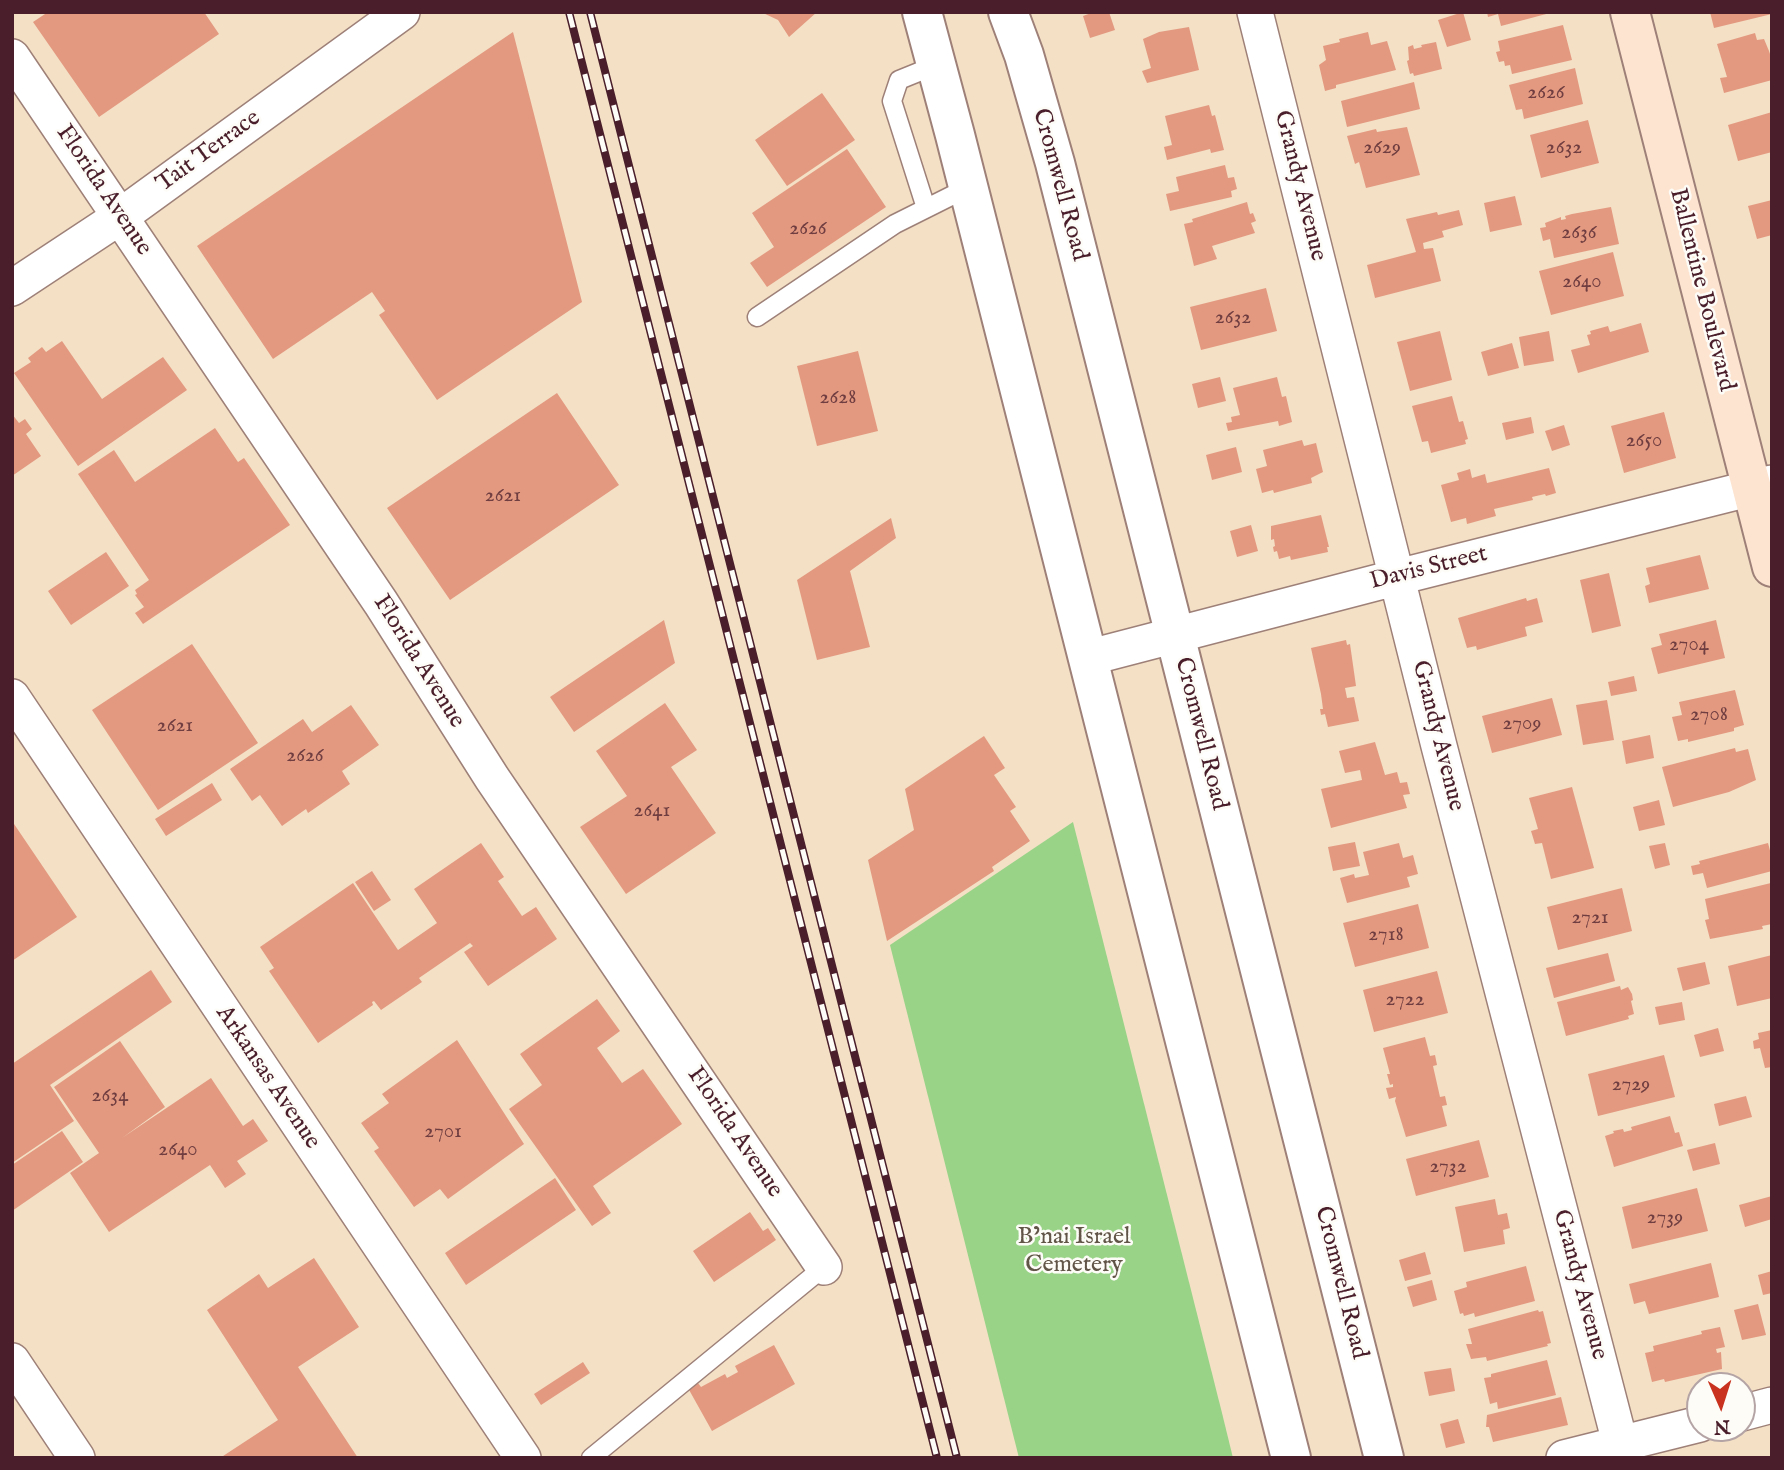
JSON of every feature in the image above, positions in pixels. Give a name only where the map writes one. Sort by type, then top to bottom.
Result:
[{"type":"main road","name":"Ballentine Boulevard","points":[[1630,12],[1762,485],[1772,567]]},
{"type":"street","name":"Tait Terrace","points":[[12,288],[121,216],[402,12]]},
{"type":"street","points":[[922,12],[1291,1458]]},
{"type":"street","name":"Cromwell Road","points":[[1008,12],[1024,55],[1055,163],[1384,1458]]},
{"type":"street","name":"Grandy Avenue","points":[[1255,12],[1439,746],[1622,1451]]},
{"type":"street","name":"Florida Avenue","points":[[12,57],[381,603],[492,778],[824,1267]]},
{"type":"street","name":"Davis Street","points":[[1087,658],[1398,576],[1762,485]]},
{"type":"street","name":"Arkansas Avenue","points":[[12,697],[523,1458]]},
{"type":"street","points":[[12,1361],[77,1458]]},
{"type":"street","points":[[1564,1458],[1622,1451],[1686,1429]]},
{"type":"lane","points":[[926,208],[892,101],[899,80],[936,65]]},
{"type":"lane","points":[[757,317],[895,224],[968,187]]},
{"type":"lane","points":[[591,1458],[824,1267]]},
{"type":"green space","name":"B’nai Israel Cemetery","points":[[1073,822],[1233,1458],[1019,1458],[890,945]]},
{"type":"building","points":[[48,12],[204,12],[219,34],[99,117],[33,22]]},
{"type":"building","points":[[761,12],[817,12],[789,37],[778,20]]},
{"type":"building","points":[[1094,12],[1109,12],[1115,30],[1090,38],[1083,16]]},
{"type":"building","points":[[1463,12],[1471,40],[1447,47],[1438,20]]},
{"type":"building","points":[[1487,12],[1550,13],[1501,26],[1498,14],[1488,17]]},
{"type":"building","points":[[1710,12],[1772,12],[1772,14],[1714,28]]},
{"type":"building","points":[[1563,25],[1572,60],[1512,74],[1510,65],[1505,66],[1504,61],[1499,62],[1496,52],[1500,51],[1498,41]]},
{"type":"building","points":[[1189,27],[1199,70],[1147,83],[1142,71],[1151,68],[1143,39],[1159,32]]},
{"type":"building","points":[[513,32],[582,302],[437,400],[379,315],[385,311],[372,292],[273,359],[197,246]]},
{"type":"building","points":[[1368,32],[1371,45],[1387,41],[1396,70],[1336,85],[1336,88],[1325,91],[1319,65],[1326,60],[1323,46]]},
{"type":"building","points":[[1755,33],[1757,40],[1764,39],[1769,51],[1772,80],[1724,93],[1720,78],[1727,77],[1717,44]]},
{"type":"building","points":[[1436,42],[1442,69],[1414,76],[1413,73],[1410,74],[1408,47],[1413,45],[1414,49]]},
{"type":"building","points":[[1575,68],[1583,104],[1524,119],[1522,109],[1516,110],[1509,85]]},
{"type":"building","points":[[1414,82],[1420,109],[1347,127],[1341,101]]},
{"type":"building","points":[[822,93],[855,140],[787,186],[755,140]]},
{"type":"building","points":[[1209,105],[1212,116],[1215,115],[1224,150],[1211,153],[1210,149],[1167,160],[1164,147],[1172,145],[1165,116]]},
{"type":"building","points":[[1772,112],[1772,152],[1738,161],[1728,125]]},
{"type":"building","points":[[1588,120],[1599,163],[1541,178],[1530,135]]},
{"type":"building","points":[[1407,127],[1420,175],[1366,188],[1359,162],[1355,164],[1347,136],[1376,129],[1377,132]]},
{"type":"building","points":[[847,149],[886,207],[767,287],[750,263],[774,247],[752,213]]},
{"type":"building","points":[[1225,165],[1228,178],[1234,177],[1237,189],[1231,191],[1232,197],[1170,211],[1166,194],[1179,191],[1176,177]]},
{"type":"building","points":[[1515,196],[1522,225],[1490,232],[1484,203]]},
{"type":"building","points":[[1772,200],[1772,235],[1757,239],[1748,206]]},
{"type":"building","points":[[1247,202],[1250,214],[1253,213],[1256,221],[1251,223],[1255,233],[1212,246],[1217,259],[1194,266],[1184,224]]},
{"type":"building","points":[[1611,207],[1619,244],[1554,258],[1550,239],[1543,241],[1540,228],[1546,227],[1545,223],[1561,217],[1561,220],[1566,219],[1565,216],[1572,214]]},
{"type":"building","points":[[1459,210],[1463,225],[1442,231],[1444,237],[1423,243],[1424,249],[1433,248],[1441,281],[1375,298],[1367,265],[1416,252],[1406,219]]},
{"type":"building","points":[[1613,252],[1624,296],[1551,315],[1539,271]]},
{"type":"building","points":[[1266,288],[1277,331],[1201,350],[1190,307]]},
{"type":"building","points":[[1641,323],[1649,352],[1578,373],[1571,350],[1590,345],[1587,335],[1591,334],[1590,331],[1608,326],[1610,332]]},
{"type":"building","points":[[1440,331],[1452,380],[1410,391],[1397,342]]},
{"type":"building","points":[[1549,331],[1554,361],[1524,366],[1519,337]]},
{"type":"building","points":[[62,341],[102,399],[163,357],[187,390],[78,466],[14,373],[31,362],[28,358],[42,347],[46,352]]},
{"type":"building","points":[[1512,343],[1519,368],[1488,376],[1481,352]]},
{"type":"building","points":[[858,351],[878,431],[817,446],[797,366]]},
{"type":"building","points":[[1220,377],[1226,401],[1198,408],[1192,384]]},
{"type":"building","points":[[1277,377],[1282,397],[1286,396],[1292,422],[1279,426],[1278,421],[1228,431],[1226,423],[1232,422],[1231,417],[1240,415],[1233,388]]},
{"type":"building","points":[[557,393],[619,485],[450,600],[387,508]]},
{"type":"building","points":[[1452,396],[1459,422],[1463,421],[1468,439],[1465,440],[1466,444],[1431,453],[1428,441],[1422,442],[1412,406]]},
{"type":"building","points":[[1664,412],[1676,458],[1624,473],[1611,426]]},
{"type":"building","points":[[12,414],[19,423],[25,419],[32,429],[26,434],[41,456],[12,476]]},
{"type":"building","points":[[1531,417],[1534,433],[1506,440],[1502,423]]},
{"type":"building","points":[[1564,425],[1570,445],[1552,451],[1545,431]]},
{"type":"building","points":[[215,428],[238,462],[244,458],[290,525],[143,624],[135,613],[144,607],[135,595],[135,590],[149,580],[78,474],[114,450],[135,482]]},
{"type":"building","points":[[1302,440],[1304,446],[1316,443],[1323,472],[1311,478],[1312,483],[1274,493],[1273,490],[1262,493],[1256,469],[1267,466],[1263,450]]},
{"type":"building","points":[[1236,447],[1242,472],[1212,480],[1206,455]]},
{"type":"building","points":[[1549,468],[1556,493],[1532,497],[1533,500],[1494,509],[1496,516],[1467,524],[1466,518],[1451,522],[1441,485],[1459,480],[1457,473],[1470,469],[1472,478],[1485,474],[1487,483]]},
{"type":"building","points":[[1321,515],[1328,552],[1291,560],[1290,556],[1279,559],[1277,551],[1274,552],[1274,539],[1271,540],[1271,526]]},
{"type":"building","points":[[891,518],[896,538],[850,571],[870,647],[817,660],[797,580]]},
{"type":"building","points":[[1251,525],[1258,551],[1237,557],[1230,531]]},
{"type":"building","points":[[106,552],[129,586],[71,625],[48,591]]},
{"type":"building","points":[[1700,555],[1709,589],[1649,603],[1645,586],[1650,584],[1646,568]]},
{"type":"building","points":[[1609,573],[1621,626],[1592,633],[1580,580]]},
{"type":"building","points":[[1526,598],[1527,601],[1537,598],[1543,622],[1525,627],[1527,636],[1477,650],[1476,646],[1467,648],[1458,618]]},
{"type":"building","points":[[664,620],[675,663],[574,732],[550,697]]},
{"type":"building","points":[[1716,620],[1725,658],[1658,674],[1651,648],[1662,645],[1659,634]]},
{"type":"building","points":[[1346,640],[1347,645],[1350,644],[1356,686],[1345,688],[1347,698],[1354,697],[1359,721],[1328,727],[1325,714],[1321,715],[1321,694],[1311,648]]},
{"type":"building","points":[[192,644],[258,743],[158,810],[92,710]]},
{"type":"building","points":[[1634,676],[1637,691],[1611,696],[1608,682]]},
{"type":"building","points":[[1735,690],[1744,725],[1734,728],[1734,731],[1688,742],[1688,739],[1678,741],[1672,717],[1682,715],[1679,702]]},
{"type":"building","points":[[1552,698],[1562,735],[1492,753],[1482,716]]},
{"type":"building","points":[[1607,700],[1614,740],[1583,745],[1576,705]]},
{"type":"building","points":[[665,703],[697,750],[671,767],[716,833],[626,894],[580,827],[627,796],[596,751]]},
{"type":"building","points":[[351,705],[379,745],[342,771],[350,784],[308,813],[306,809],[282,826],[260,795],[252,801],[230,769],[303,719],[312,732]]},
{"type":"building","points":[[1650,735],[1654,758],[1626,764],[1622,741]]},
{"type":"building","points":[[984,736],[1005,768],[994,775],[1016,807],[1010,811],[1030,841],[992,867],[994,871],[887,941],[868,860],[914,830],[905,789]]},
{"type":"building","points":[[1375,742],[1385,775],[1397,772],[1400,783],[1407,782],[1410,794],[1403,795],[1407,808],[1331,828],[1321,789],[1362,780],[1360,770],[1345,773],[1339,751]]},
{"type":"building","points":[[1735,748],[1736,752],[1748,749],[1756,780],[1729,792],[1673,807],[1662,767]]},
{"type":"building","points":[[212,783],[222,800],[166,836],[155,819]]},
{"type":"building","points":[[1572,787],[1594,868],[1551,879],[1542,843],[1535,844],[1531,831],[1538,829],[1529,798]]},
{"type":"building","points":[[1659,800],[1665,825],[1639,831],[1633,807]]},
{"type":"building","points":[[12,821],[77,917],[12,961]]},
{"type":"building","points":[[1355,842],[1360,866],[1333,871],[1328,847]]},
{"type":"building","points":[[481,843],[504,877],[498,881],[522,916],[536,907],[557,939],[488,986],[464,952],[473,946],[470,943],[419,978],[422,982],[381,1010],[372,1002],[373,1005],[318,1043],[269,971],[274,968],[260,947],[353,883],[398,950],[437,923],[414,889]]},
{"type":"building","points":[[1399,843],[1403,858],[1413,855],[1418,874],[1407,877],[1410,887],[1347,903],[1340,878],[1354,874],[1355,878],[1369,875],[1363,852]]},
{"type":"building","points":[[1665,843],[1670,865],[1655,869],[1649,846]]},
{"type":"building","points":[[1768,843],[1772,871],[1707,888],[1703,873],[1693,875],[1691,866],[1700,864],[1699,861]]},
{"type":"building","points":[[372,871],[391,900],[374,911],[355,882]]},
{"type":"building","points":[[1771,883],[1772,924],[1762,926],[1763,929],[1710,939],[1705,920],[1709,919],[1705,899]]},
{"type":"building","points":[[1622,888],[1632,931],[1558,950],[1547,907]]},
{"type":"building","points":[[1418,904],[1429,948],[1355,967],[1343,923]]},
{"type":"building","points":[[1608,953],[1615,981],[1554,998],[1546,968]]},
{"type":"building","points":[[1772,955],[1772,998],[1737,1006],[1728,966]]},
{"type":"building","points":[[1705,962],[1710,984],[1683,991],[1677,968]]},
{"type":"building","points":[[151,970],[172,1002],[50,1085],[74,1121],[12,1163],[12,1064]]},
{"type":"building","points":[[1437,971],[1448,1013],[1374,1032],[1363,990]]},
{"type":"building","points":[[1620,986],[1621,990],[1628,987],[1632,994],[1634,1014],[1628,1016],[1629,1019],[1566,1036],[1557,1002]]},
{"type":"building","points":[[597,999],[620,1031],[597,1048],[622,1083],[643,1069],[682,1124],[593,1186],[611,1213],[592,1226],[509,1109],[542,1085],[520,1054]]},
{"type":"building","points":[[1682,1002],[1685,1020],[1659,1025],[1655,1007]]},
{"type":"building","points":[[1718,1028],[1724,1051],[1700,1057],[1694,1035]]},
{"type":"building","points":[[1772,1030],[1772,1067],[1765,1068],[1760,1048],[1754,1049],[1753,1041],[1759,1039],[1758,1033]]},
{"type":"building","points":[[1425,1037],[1430,1056],[1435,1055],[1437,1065],[1433,1066],[1440,1097],[1445,1096],[1447,1105],[1442,1106],[1447,1126],[1406,1137],[1396,1097],[1389,1099],[1386,1088],[1393,1087],[1393,1084],[1390,1085],[1383,1048]]},
{"type":"building","points":[[457,1040],[524,1144],[448,1199],[440,1189],[414,1207],[374,1151],[379,1148],[361,1123],[389,1103],[382,1094]]},
{"type":"building","points":[[120,1041],[165,1107],[122,1138],[211,1078],[243,1126],[253,1119],[268,1141],[237,1161],[246,1174],[225,1188],[210,1165],[109,1232],[70,1173],[99,1153],[54,1087]]},
{"type":"building","points":[[1664,1055],[1675,1097],[1598,1116],[1588,1074]]},
{"type":"building","points":[[1746,1096],[1752,1117],[1719,1126],[1714,1104]]},
{"type":"building","points":[[1670,1116],[1675,1133],[1679,1132],[1683,1146],[1614,1167],[1605,1136],[1614,1133],[1613,1131],[1632,1130],[1631,1127]]},
{"type":"building","points":[[62,1131],[83,1162],[12,1211],[12,1165]]},
{"type":"building","points":[[1479,1140],[1489,1177],[1416,1196],[1406,1159]]},
{"type":"building","points":[[1715,1143],[1720,1164],[1693,1171],[1687,1150]]},
{"type":"building","points":[[555,1178],[576,1210],[466,1285],[445,1253]]},
{"type":"building","points":[[1697,1188],[1708,1231],[1632,1249],[1622,1207]]},
{"type":"building","points":[[1772,1196],[1772,1219],[1745,1227],[1739,1205]]},
{"type":"building","points":[[1495,1199],[1498,1215],[1507,1213],[1510,1228],[1503,1230],[1505,1244],[1464,1252],[1455,1207]]},
{"type":"building","points":[[750,1212],[763,1231],[768,1228],[776,1240],[714,1282],[693,1251]]},
{"type":"building","points":[[1425,1252],[1431,1274],[1405,1281],[1399,1260]]},
{"type":"building","points":[[314,1258],[359,1327],[298,1367],[358,1458],[220,1458],[278,1420],[207,1310],[259,1274],[268,1288]]},
{"type":"building","points":[[1711,1263],[1719,1297],[1649,1314],[1645,1301],[1634,1304],[1629,1284]]},
{"type":"building","points":[[1526,1266],[1535,1301],[1475,1317],[1474,1313],[1464,1316],[1463,1313],[1460,1314],[1454,1291],[1467,1287],[1466,1282]]},
{"type":"building","points":[[1772,1271],[1772,1293],[1763,1295],[1758,1275]]},
{"type":"building","points":[[1432,1280],[1437,1300],[1413,1307],[1407,1287]]},
{"type":"building","points":[[1758,1304],[1766,1335],[1742,1340],[1734,1310]]},
{"type":"building","points":[[1538,1310],[1543,1311],[1551,1343],[1547,1344],[1548,1346],[1487,1361],[1486,1357],[1471,1359],[1466,1344],[1472,1344],[1468,1329]]},
{"type":"building","points":[[1720,1327],[1725,1347],[1716,1349],[1717,1353],[1721,1352],[1722,1369],[1686,1372],[1686,1377],[1652,1382],[1645,1353],[1654,1351],[1653,1346],[1702,1334],[1701,1331]]},
{"type":"building","points":[[774,1345],[795,1384],[712,1431],[688,1388],[698,1383],[701,1387],[725,1374],[727,1378],[738,1372],[735,1366]]},
{"type":"building","points":[[1547,1360],[1556,1395],[1498,1409],[1497,1402],[1490,1404],[1484,1378]]},
{"type":"building","points":[[583,1362],[590,1373],[541,1405],[534,1394]]},
{"type":"building","points":[[1451,1368],[1455,1391],[1429,1396],[1424,1372]]},
{"type":"building","points":[[1561,1397],[1568,1425],[1493,1442],[1489,1427],[1486,1427],[1487,1415]]},
{"type":"building","points":[[1458,1419],[1465,1443],[1446,1448],[1440,1424]]},
{"type":"railway","points":[[569,12],[937,1458]]},
{"type":"railway","points":[[590,12],[957,1458]]}]
